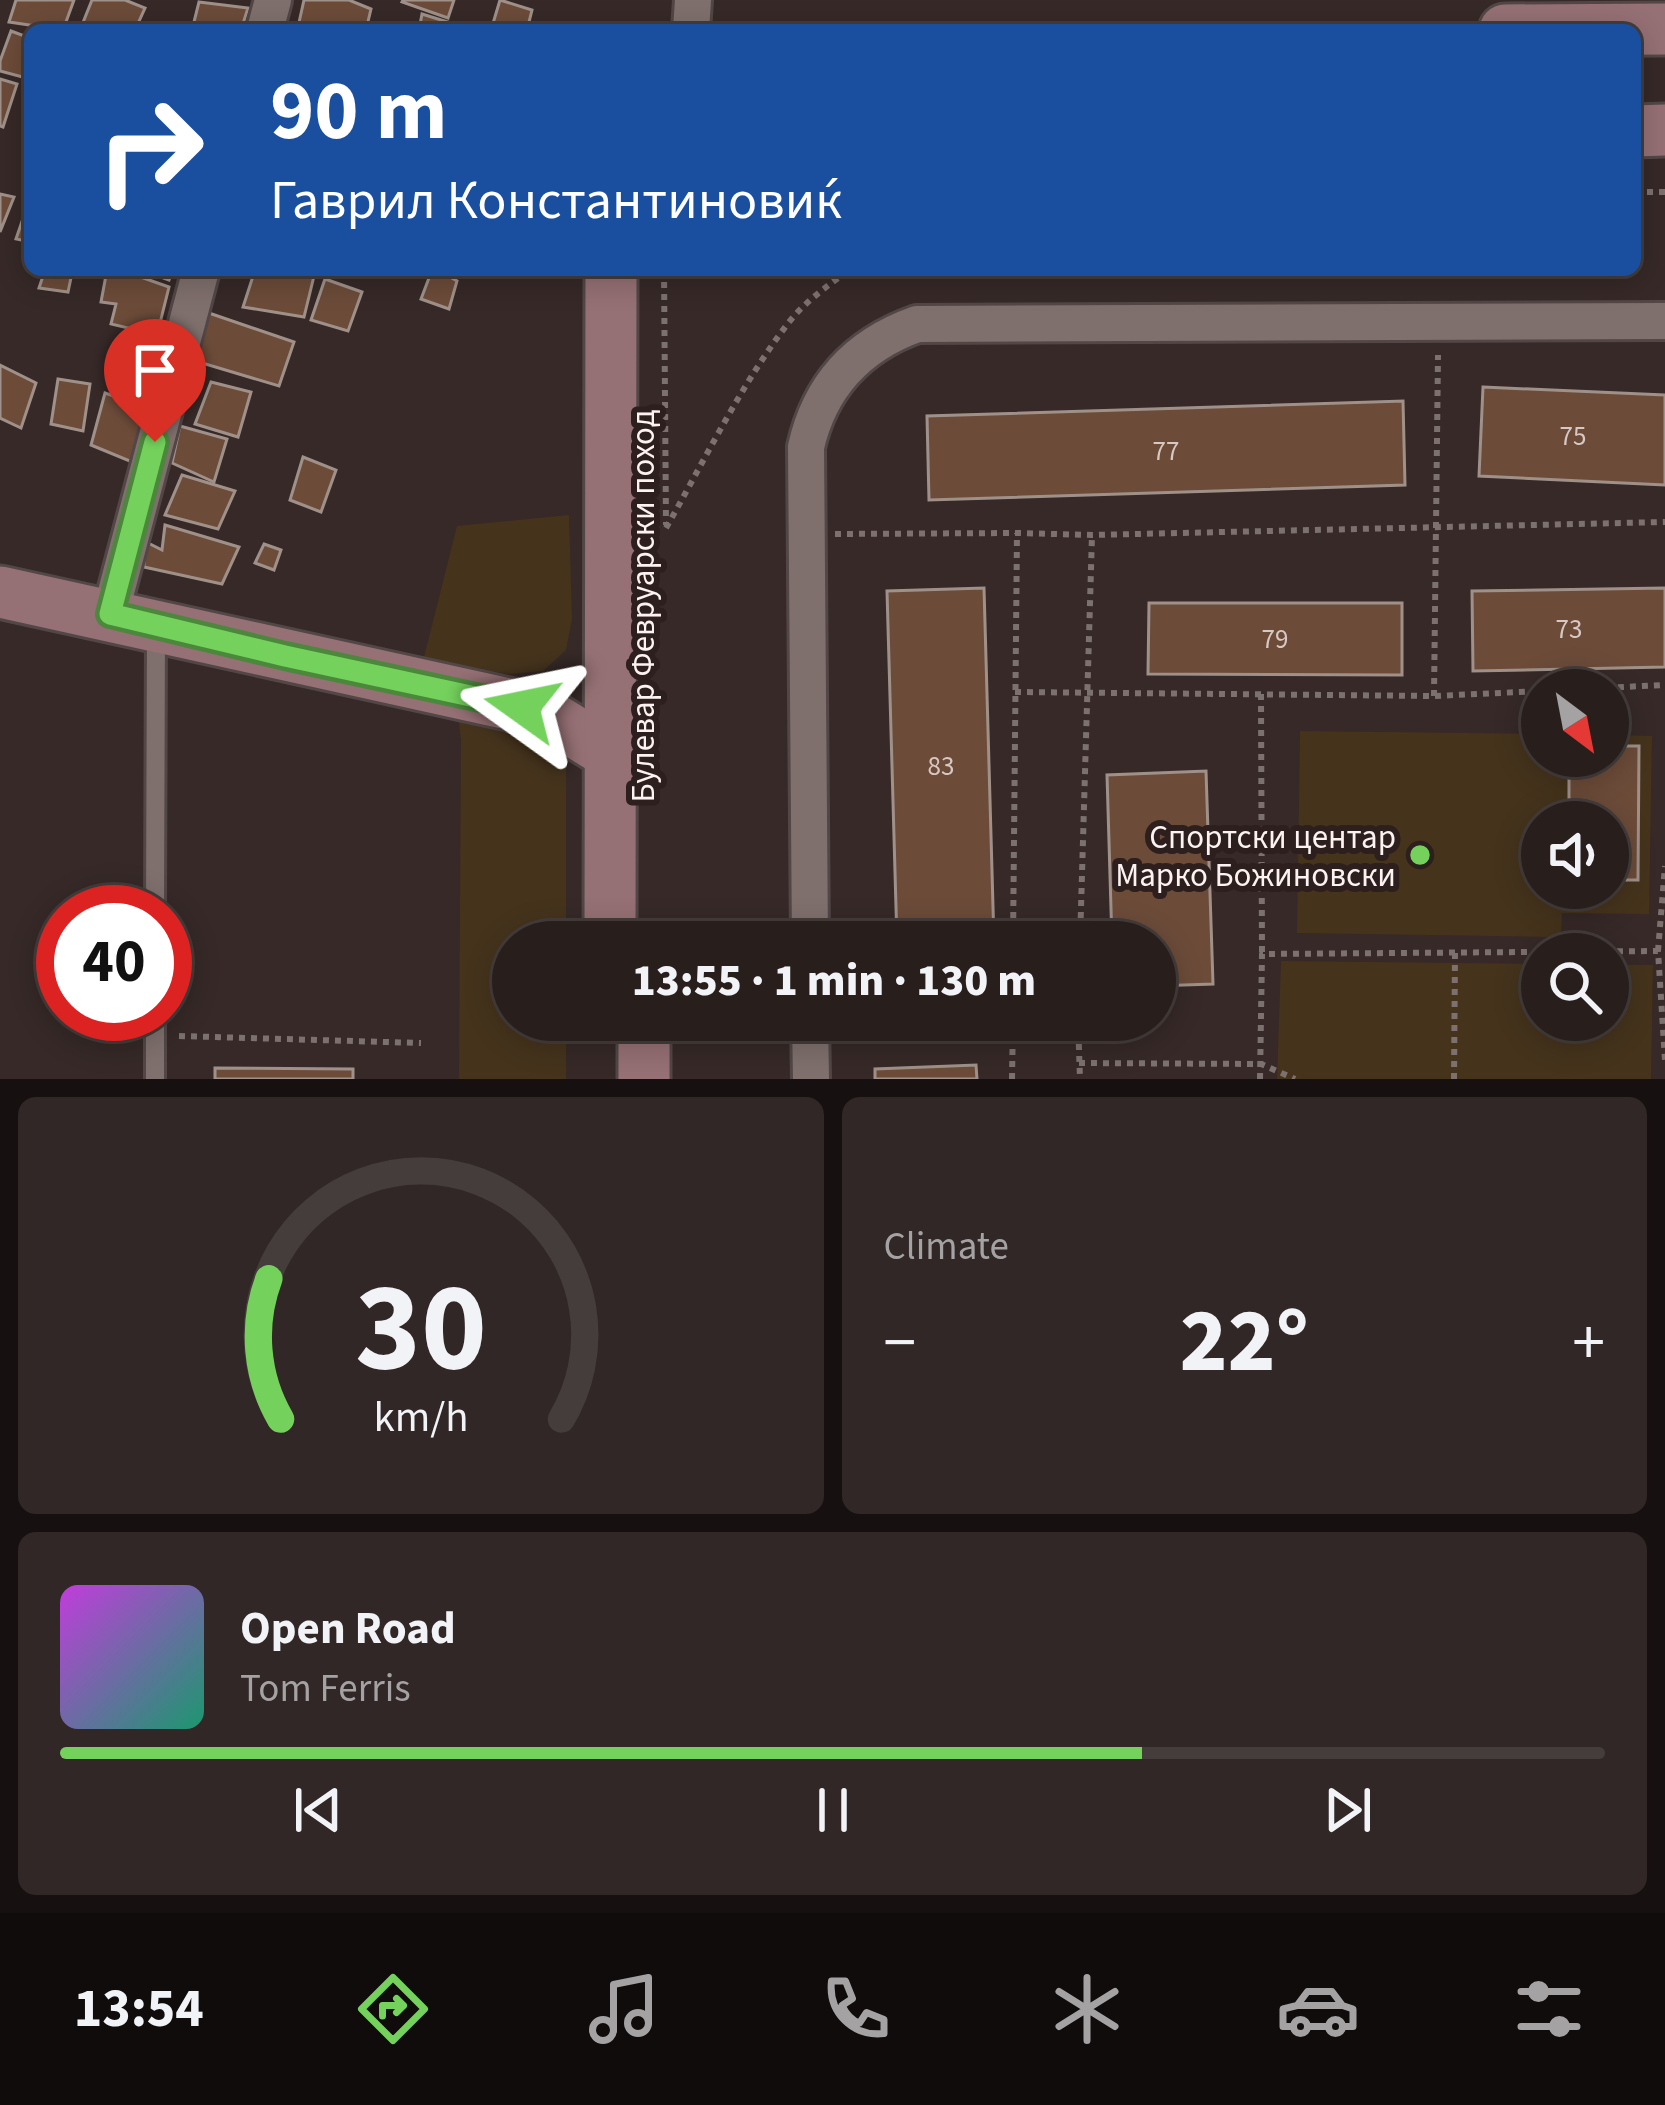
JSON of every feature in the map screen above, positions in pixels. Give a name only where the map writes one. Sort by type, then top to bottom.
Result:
[{"type":"street","points":[[133,621],[200,276]]},
{"type":"street","name":"Булевар Февруарски поход","points":[[610,276],[610,921]]},
{"type":"street","name":"Булевар Февруарски поход","points":[[642,276],[643,921]]},
{"type":"street","points":[[810,921],[806,447],[822,398],[870,346],[917,324],[1665,321]]},
{"type":"street","points":[[0,592],[522,707],[557,721],[609,753]]},
{"type":"street","points":[[522,707],[554,694],[610,657]]},
{"type":"street","points":[[610,1041],[610,1079]]},
{"type":"street","points":[[644,1041],[644,1079]]},
{"type":"street","points":[[810,1041],[811,1079]]},
{"type":"lane","points":[[133,621],[153,885]]},
{"type":"lane","points":[[155,1041],[155,1079]]},
{"type":"path","points":[[664,276],[666,528],[788,324],[841,276]]},
{"type":"path","points":[[1434,696],[1438,321]]},
{"type":"path","points":[[807,535],[1092,535],[1665,522]]},
{"type":"path","points":[[1013,921],[1017,532]]},
{"type":"path","points":[[1081,921],[1092,535]]},
{"type":"path","points":[[1629,687],[1665,685]]},
{"type":"path","points":[[1015,692],[1434,696],[1521,692]]},
{"type":"path","points":[[1260,1079],[1261,694]]},
{"type":"path","points":[[1665,866],[1658,950],[1665,1060]]},
{"type":"path","points":[[1262,954],[1658,950]]},
{"type":"path","points":[[1454,1079],[1455,952]]},
{"type":"path","points":[[192,1037],[422,1043]]},
{"type":"path","points":[[1012,1041],[1012,1079]]},
{"type":"path","points":[[1078,1041],[1080,1079]]},
{"type":"path","points":[[1079,1063],[1261,1064],[1295,1079]]},
{"type":"shaded area","points":[[569,515],[572,619],[566,650],[543,671],[509,674],[423,661],[457,526]]},
{"type":"shaded area","points":[[458,714],[507,722],[566,754],[566,921],[492,921],[492,1041],[566,1041],[566,1079],[459,1079]]},
{"type":"shaded area","name":"Спортски центар Марко Божиновски","points":[[1300,731],[1521,734],[1521,777],[1629,777],[1629,735],[1652,736],[1649,914],[1562,913],[1561,933],[1297,933]]},
{"type":"shaded area","points":[[1281,961],[1521,964],[1521,1041],[1629,1041],[1629,965],[1653,965],[1651,1079],[1277,1079]]},
{"type":"building","points":[[16,0],[74,0],[65,24],[9,22]]},
{"type":"building","points":[[92,0],[125,0],[145,8],[138,24],[82,24]]},
{"type":"building","points":[[304,0],[349,0],[371,9],[367,24],[299,24]]},
{"type":"building","points":[[403,0],[454,0],[448,18]]},
{"type":"building","points":[[500,0],[532,10],[528,24],[493,24]]},
{"type":"building","points":[[199,2],[248,8],[243,24],[194,24]]},
{"type":"building","points":[[422,14],[454,24],[420,24]]},
{"type":"building","points":[[11,31],[24,36],[24,77],[0,71]]},
{"type":"building","points":[[0,79],[17,84],[3,127],[0,126]]},
{"type":"building","points":[[0,194],[14,197],[0,232]]},
{"type":"building","points":[[24,216],[24,241],[16,239]]},
{"type":"building","points":[[43,276],[71,276],[68,292],[39,288]]},
{"type":"building","points":[[106,276],[138,276],[169,287],[157,335],[111,324],[116,304],[101,302]]},
{"type":"building","points":[[253,276],[314,276],[304,317],[243,307]]},
{"type":"building","points":[[430,276],[457,281],[449,309],[421,299]]},
{"type":"building","points":[[325,279],[362,292],[348,331],[311,320]]},
{"type":"building","points":[[206,312],[294,342],[279,386],[192,360]]},
{"type":"building","points":[[0,365],[36,383],[21,428],[0,418]]},
{"type":"building","points":[[58,379],[90,384],[83,431],[51,424]]},
{"type":"building","points":[[211,382],[251,392],[238,437],[195,424]]},
{"type":"building","points":[[1483,387],[1665,395],[1665,485],[1479,476]]},
{"type":"building","points":[[105,393],[145,407],[132,462],[91,445]]},
{"type":"building","points":[[1403,401],[1405,485],[929,500],[927,416]]},
{"type":"building","points":[[180,426],[227,439],[214,482],[172,463]]},
{"type":"building","points":[[303,457],[336,470],[321,512],[290,500]]},
{"type":"building","points":[[182,475],[235,491],[218,529],[165,515]]},
{"type":"building","points":[[165,525],[239,547],[222,584],[144,567],[144,541],[162,550]]},
{"type":"building","points":[[264,544],[281,550],[274,570],[255,563]]},
{"type":"building","points":[[984,588],[993,921],[896,921],[887,591]]},
{"type":"building","points":[[1665,588],[1665,667],[1473,671],[1472,591]]},
{"type":"building","points":[[1149,603],[1402,603],[1402,675],[1148,674]]},
{"type":"building","points":[[1629,746],[1639,746],[1638,880],[1629,880],[1629,801],[1569,801],[1569,777],[1629,777]]},
{"type":"building","points":[[1206,771],[1213,984],[1176,985],[1176,921],[1111,921],[1107,775]]},
{"type":"building","points":[[976,1065],[977,1079],[875,1079],[875,1069]]},
{"type":"building","points":[[215,1068],[353,1069],[353,1079],[215,1079]]},
{"type":"place","name":"Спортски центар Марко Божиновски","points":[[1420,855]]},
{"type":"route","points":[[155,442],[110,614],[522,707]]}]
